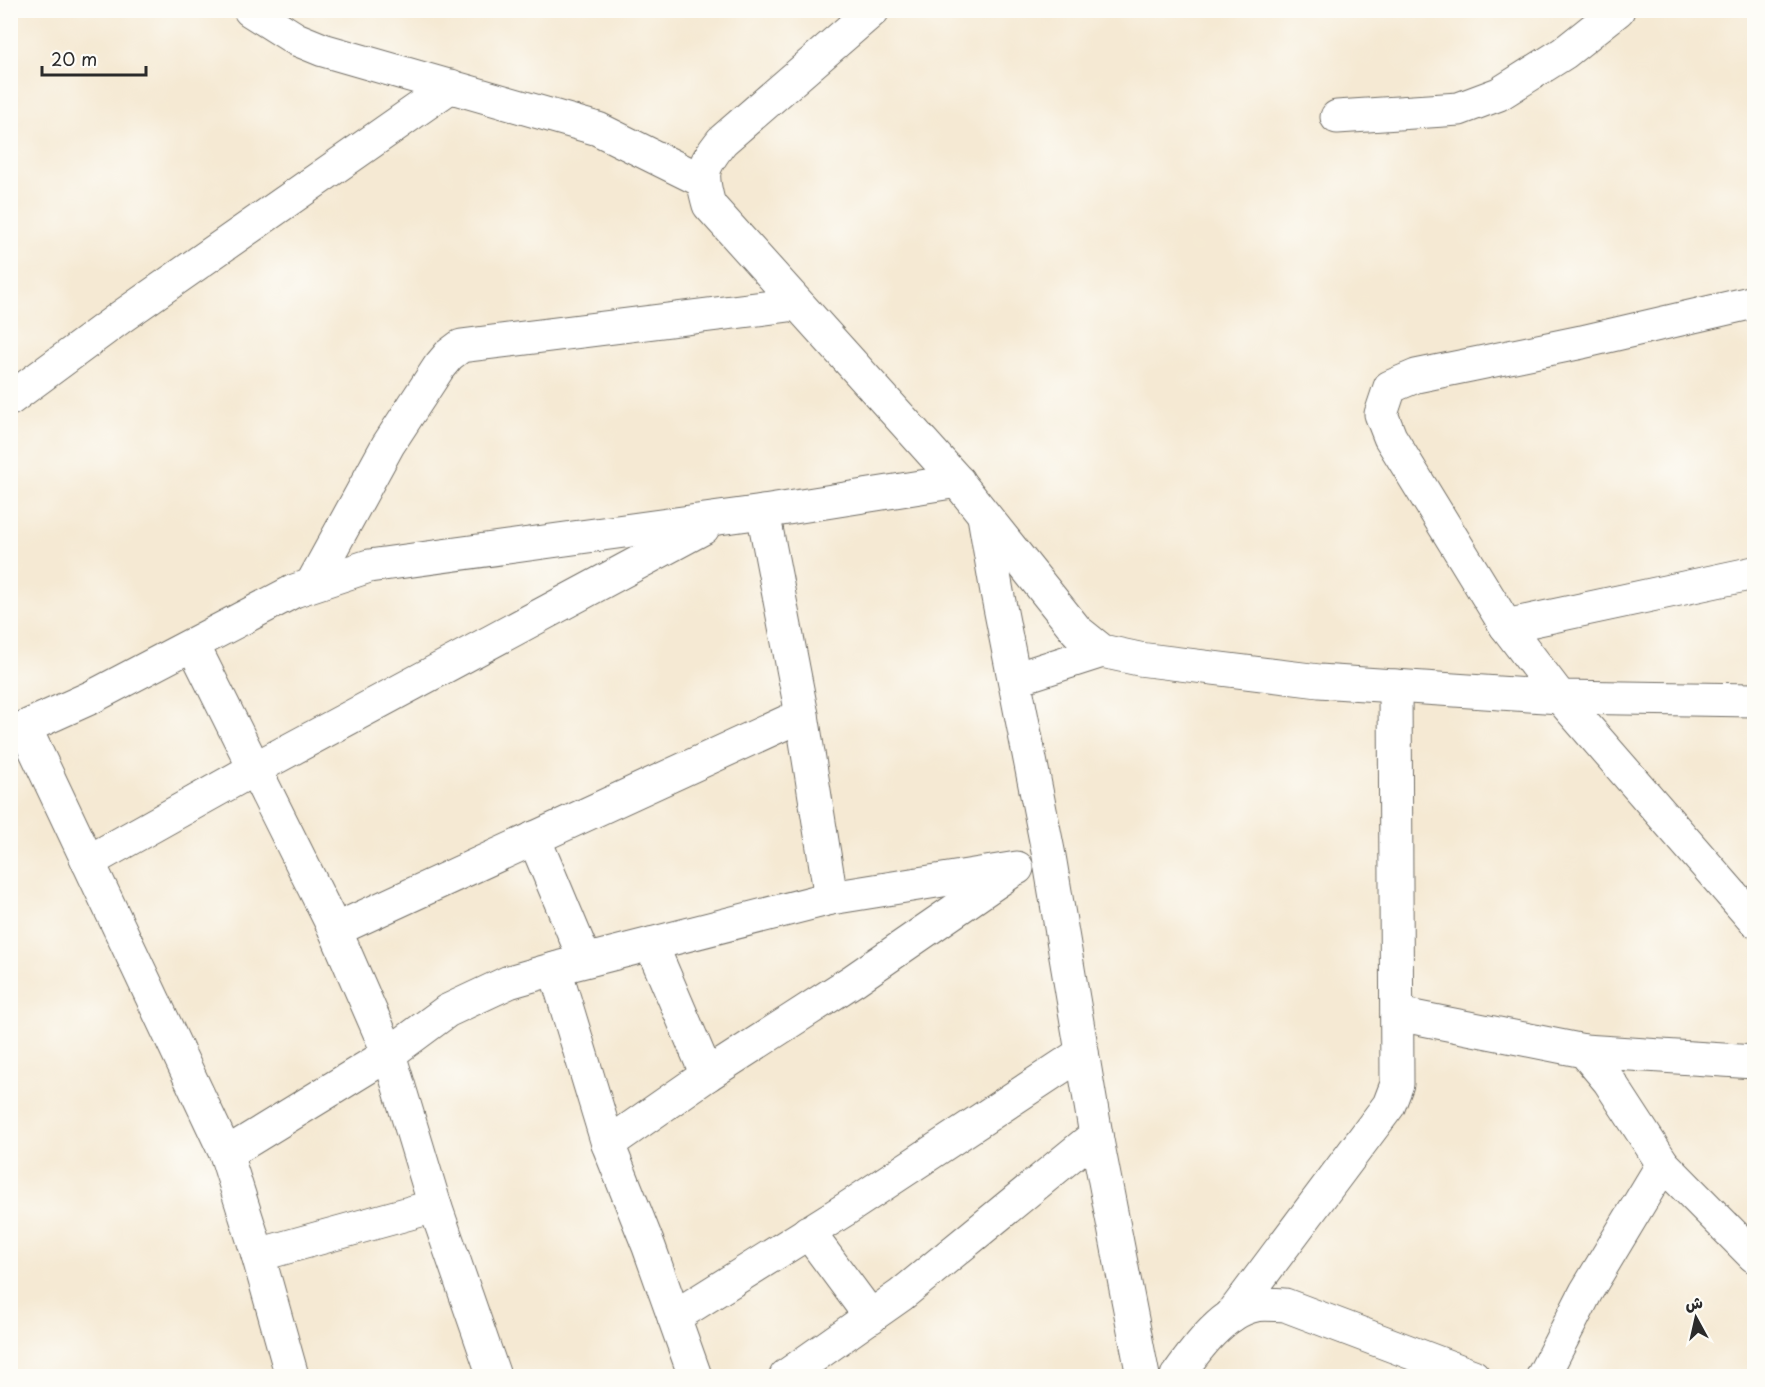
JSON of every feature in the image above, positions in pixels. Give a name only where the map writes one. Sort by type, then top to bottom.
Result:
[{"type":"street","points":[[250,10],[296,39],[323,50],[598,129],[703,181]]},
{"type":"street","points":[[873,10],[722,141],[705,163],[703,181],[709,205],[958,481],[1077,630],[1102,651],[1139,659],[1319,681],[1560,697],[1755,700]]},
{"type":"street","points":[[1337,117],[1459,109],[1499,94],[1564,53],[1618,10]]},
{"type":"street","points":[[10,399],[121,317],[451,86]]},
{"type":"street","points":[[1755,302],[1582,342],[1416,376],[1390,387],[1381,414],[1390,437],[1506,626],[1560,697],[1755,921]]},
{"type":"street","points":[[312,584],[388,445],[448,355],[461,346],[797,304]]},
{"type":"street","points":[[292,1377],[258,1255],[226,1154],[88,861],[18,731],[92,697],[294,591],[369,566],[722,518],[958,481]]},
{"type":"street","points":[[763,512],[802,715],[831,898]]},
{"type":"street","points":[[984,514],[1049,856],[1096,1135],[1143,1377]]},
{"type":"street","points":[[88,861],[254,769],[722,518]]},
{"type":"street","points":[[1506,626],[1755,573]]},
{"type":"street","points":[[193,645],[335,930],[389,1054],[435,1206],[494,1377]]},
{"type":"street","points":[[1015,680],[1102,651]]},
{"type":"street","points":[[1178,1377],[1199,1345],[1231,1316],[1389,1105],[1397,1084],[1395,686]]},
{"type":"street","points":[[335,930],[802,715]]},
{"type":"street","points":[[534,838],[570,965],[608,1144],[649,1247],[695,1377]]},
{"type":"street","points":[[226,1154],[389,1054],[447,1011],[509,982],[831,898],[1017,868],[1049,856]]},
{"type":"street","points":[[608,1144],[1017,868]]},
{"type":"street","points":[[651,944],[707,1076]]},
{"type":"street","points":[[1398,1014],[1584,1051],[1755,1062]]},
{"type":"street","points":[[1584,1051],[1610,1081],[1663,1164],[1755,1256]]},
{"type":"street","points":[[674,1317],[1082,1053]]},
{"type":"street","points":[[786,1377],[901,1295],[1096,1135]]},
{"type":"street","points":[[1543,1377],[1586,1292],[1663,1164]]},
{"type":"street","points":[[258,1255],[435,1206]]},
{"type":"street","points":[[808,1232],[871,1317]]},
{"type":"street","points":[[1231,1316],[1256,1305],[1285,1305],[1473,1377]]}]
